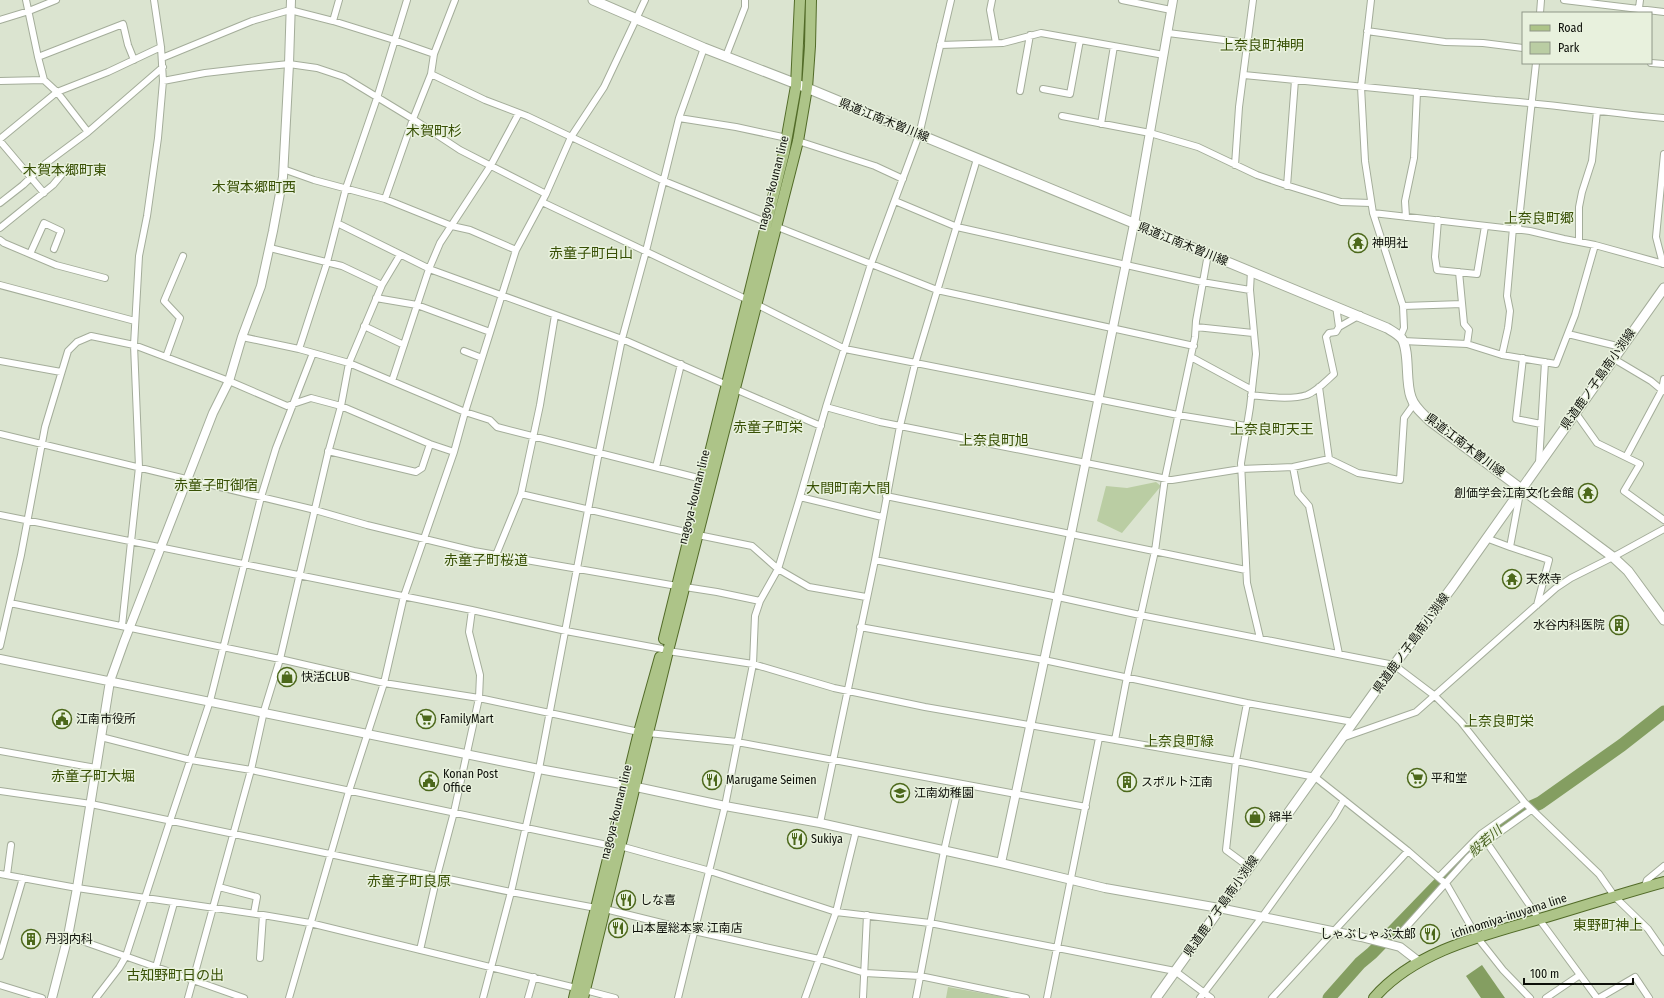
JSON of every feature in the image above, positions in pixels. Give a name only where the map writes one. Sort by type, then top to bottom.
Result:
[{"type":"main road","name":"県道江南木曽川線","points":[[593,0],[704,48],[796,86],[807,88],[1387,328],[1401,339],[1405,348],[1408,386],[1414,404],[1430,421],[1613,557],[1628,571],[1664,618]]},
{"type":"main road","name":"nagoya-kounan line","points":[[772,224],[796,86],[800,0]]},
{"type":"main road","name":"nagoya-kounan line","points":[[574,998],[582,992],[644,732],[752,302],[772,224],[798,141],[807,88],[811,0]]},
{"type":"main road","name":"県道鹿ノ子島南小渕線","points":[[1156,998],[1664,288]]},
{"type":"main road","name":"ichinomiya-inuyama line","points":[[1374,998],[1385,986],[1418,961],[1477,937],[1664,882]]},
{"type":"street","points":[[26,0],[44,80],[57,92],[88,132]]},
{"type":"street","points":[[0,20],[29,11],[56,0]]},
{"type":"street","points":[[126,627],[139,467],[134,345],[139,256],[147,216],[158,138],[163,81],[161,47],[154,0]]},
{"type":"street","points":[[52,998],[68,936],[77,888],[110,681],[126,627],[161,548],[213,413],[229,381],[242,337],[261,286],[270,248],[283,178],[291,0]]},
{"type":"street","points":[[333,20],[339,0]]},
{"type":"street","points":[[299,349],[327,262],[346,188],[378,98],[407,0]]},
{"type":"street","points":[[385,199],[413,119],[431,74],[434,54],[454,0]]},
{"type":"street","points":[[289,998],[349,791],[384,683],[404,596],[454,452],[465,412],[516,250],[546,194],[571,137],[604,87],[645,0]]},
{"type":"street","points":[[726,56],[744,7],[745,0]]},
{"type":"street","points":[[678,998],[725,806],[754,664],[755,616],[760,601],[778,568],[871,264],[919,135],[952,0]]},
{"type":"street","points":[[992,0],[990,10],[996,43]]},
{"type":"street","points":[[1122,0],[1171,10]]},
{"type":"street","points":[[1001,863],[1058,597],[1126,265],[1173,0]]},
{"type":"street","points":[[1236,164],[1239,107],[1253,0]]},
{"type":"street","points":[[1371,0],[1361,87],[1365,161],[1373,213],[1403,306],[1404,328],[1401,339],[1468,344],[1502,355],[1556,364],[1575,315],[1594,245]]},
{"type":"street","points":[[1540,12],[1541,0]]},
{"type":"street","points":[[1564,0],[1664,12]]},
{"type":"street","points":[[1639,8],[1640,0]]},
{"type":"street","points":[[162,58],[252,21],[290,10],[333,20],[434,54]]},
{"type":"street","points":[[38,57],[123,24],[128,45],[134,60]]},
{"type":"street","points":[[1367,31],[1445,42],[1483,43],[1522,48]]},
{"type":"street","points":[[1168,33],[1248,43]]},
{"type":"street","points":[[940,45],[1003,43],[1030,35],[1041,34],[1164,55]]},
{"type":"street","points":[[1020,91],[1030,35]]},
{"type":"street","points":[[1043,90],[1070,94],[1080,40]]},
{"type":"street","points":[[1101,124],[1114,46]]},
{"type":"street","points":[[44,193],[0,138],[57,92],[108,72],[161,47]]},
{"type":"street","points":[[483,998],[511,892],[540,769],[599,452],[622,339],[646,251],[679,118],[704,48]]},
{"type":"street","points":[[1652,63],[1664,64]]},
{"type":"street","points":[[163,81],[205,73],[289,64],[317,68],[344,77],[413,119],[460,150],[546,194]]},
{"type":"street","points":[[1502,355],[1510,311],[1507,296],[1536,64]]},
{"type":"street","points":[[0,203],[45,164],[88,132],[163,67]]},
{"type":"street","points":[[431,74],[485,100],[519,113],[664,181],[937,290],[1194,346]]},
{"type":"street","points":[[1244,75],[1532,103],[1664,118]]},
{"type":"street","points":[[0,80],[44,80]]},
{"type":"street","points":[[1287,186],[1295,80]]},
{"type":"street","points":[[1406,217],[1405,201],[1414,158],[1416,92]]},
{"type":"street","points":[[1579,242],[1579,207],[1592,161],[1597,111]]},
{"type":"street","points":[[392,381],[417,305],[440,243],[491,165],[519,113]]},
{"type":"street","points":[[1062,116],[1150,133],[1198,147],[1236,164],[1256,175],[1287,186],[1340,202],[1371,203]]},
{"type":"street","points":[[679,118],[736,126],[787,138]]},
{"type":"street","points":[[798,141],[875,166],[903,179]]},
{"type":"street","points":[[1373,213],[1515,229],[1594,245],[1663,264],[1656,237],[1664,154]]},
{"type":"street","points":[[820,823],[866,597],[875,560],[900,426],[915,364],[977,159]]},
{"type":"street","points":[[0,228],[53,186],[68,167]]},
{"type":"street","points":[[283,169],[314,180],[385,199],[452,226],[470,230],[516,250]]},
{"type":"street","points":[[895,201],[957,227],[1202,282],[1250,290]]},
{"type":"street","points":[[542,202],[752,302],[845,349],[1178,415],[1246,426]]},
{"type":"street","points":[[1438,220],[1435,257],[1437,270],[1477,274],[1484,226]]},
{"type":"street","points":[[30,254],[44,223],[61,231],[54,248]]},
{"type":"street","points":[[337,223],[400,255],[430,268],[622,339],[821,426]]},
{"type":"street","points":[[0,240],[56,265],[105,278]]},
{"type":"street","points":[[270,248],[342,266],[382,285]]},
{"type":"street","points":[[1115,740],[1127,677],[1155,551],[1165,478],[1194,346],[1202,282],[1208,254]]},
{"type":"street","points":[[188,998],[234,833],[264,711],[280,659],[328,451],[341,406],[349,363],[382,285],[400,255]]},
{"type":"street","points":[[166,357],[180,318],[164,301],[183,256]]},
{"type":"street","points":[[1251,271],[1250,290],[1256,354],[1242,452],[1241,469],[1247,583],[1260,638]]},
{"type":"street","points":[[1459,272],[1464,324],[1469,330],[1468,344]]},
{"type":"street","points":[[0,285],[135,321]]},
{"type":"street","points":[[376,298],[417,305],[490,332]]},
{"type":"street","points":[[1403,306],[1462,304]]},
{"type":"street","points":[[1336,306],[1339,327]]},
{"type":"street","points":[[496,555],[520,494],[533,436],[555,315]]},
{"type":"street","points":[[1191,357],[1251,392],[1279,398],[1306,395],[1319,387],[1334,374],[1326,337],[1329,333],[1336,332],[1339,327],[1360,316]]},
{"type":"street","points":[[364,326],[404,345]]},
{"type":"street","points":[[1196,327],[1253,333]]},
{"type":"street","points":[[1568,334],[1621,347]]},
{"type":"street","points":[[0,646],[21,555],[41,444],[61,372],[68,351],[77,342],[91,336],[134,345],[229,381],[287,406],[291,406],[310,398],[341,406],[430,444],[454,452]]},
{"type":"street","points":[[242,337],[299,349],[349,363],[465,412],[490,420],[497,427],[707,480]]},
{"type":"street","points":[[464,351],[482,358]]},
{"type":"street","points":[[96,998],[119,968],[126,956],[210,701],[261,497],[276,448],[291,406],[313,353]]},
{"type":"street","points":[[1523,358],[1516,419],[1541,424]]},
{"type":"street","points":[[1614,359],[1651,381],[1663,391]]},
{"type":"street","points":[[0,361],[61,372]]},
{"type":"street","points":[[1539,463],[1545,362]]},
{"type":"street","points":[[656,467],[681,364]]},
{"type":"street","points":[[1626,457],[1663,391],[1664,379]]},
{"type":"street","points":[[1319,387],[1329,459]]},
{"type":"street","points":[[826,407],[900,426],[1165,478],[1183,479],[1241,469],[1293,467],[1329,459],[1358,473],[1400,480],[1404,418],[1414,404]]},
{"type":"street","points":[[1575,412],[1597,443],[1640,464],[1624,491],[1664,520]]},
{"type":"street","points":[[0,434],[315,510],[424,539],[496,555],[717,592],[760,601]]},
{"type":"street","points":[[328,451],[416,472],[422,468],[430,444]]},
{"type":"street","points":[[1293,467],[1298,493],[1309,506],[1339,654]]},
{"type":"street","points":[[1510,547],[1521,488]]},
{"type":"street","points":[[520,494],[752,546],[778,568],[809,587],[866,597]]},
{"type":"street","points":[[886,496],[1246,570]]},
{"type":"street","points":[[800,498],[882,517]]},
{"type":"street","points":[[0,515],[404,596],[566,631],[665,650],[754,664],[847,691],[925,707],[1236,761],[1314,777],[1439,877],[1445,884],[1477,937],[1503,970],[1530,998]]},
{"type":"street","points":[[1342,738],[1416,712],[1556,588],[1571,578],[1664,529]]},
{"type":"street","points":[[1486,538],[1549,560],[1537,606]]},
{"type":"street","points":[[875,560],[1058,597],[1140,616],[1394,665],[1435,696],[1467,730],[1525,803],[1599,874],[1615,896],[1648,929],[1664,952]]},
{"type":"street","points":[[10,603],[224,647],[384,683],[479,698],[644,732],[737,742],[1086,807]]},
{"type":"street","points":[[420,950],[454,812],[479,698],[480,675],[469,632],[472,610]]},
{"type":"street","points":[[860,627],[1044,660],[1247,703],[1353,722]]},
{"type":"street","points":[[0,659],[264,711],[540,769],[725,806],[820,823],[1001,863],[1071,881],[1219,908],[1400,946],[1418,961]]},
{"type":"street","points":[[1247,703],[1236,761],[1226,850],[1249,867]]},
{"type":"street","points":[[101,737],[191,760],[250,770],[616,846],[710,871],[836,912],[930,923],[1175,971],[1202,995],[1212,998]]},
{"type":"street","points":[[1047,998],[1099,738]]},
{"type":"street","points":[[0,751],[96,768]]},
{"type":"street","points":[[916,998],[944,851],[959,784]]},
{"type":"street","points":[[0,791],[91,804],[511,892],[601,908],[694,931],[819,959],[865,973],[920,976],[1026,998]]},
{"type":"street","points":[[1202,995],[1262,917],[1334,817],[1344,800]]},
{"type":"street","points":[[1439,877],[1481,834],[1525,803]]},
{"type":"street","points":[[1400,934],[1469,857],[1486,842],[1532,810]]},
{"type":"street","points":[[805,998],[836,912],[856,831]]},
{"type":"street","points":[[1481,834],[1539,919],[1598,998],[1634,978],[1649,998]]},
{"type":"street","points":[[11,845],[3,874],[145,899],[310,923],[534,976],[582,992],[615,998]]},
{"type":"street","points":[[1272,998],[1408,851]]},
{"type":"street","points":[[1644,888],[1647,880],[1664,866]]},
{"type":"street","points":[[0,956],[23,878]]},
{"type":"street","points":[[219,888],[257,897],[254,914]]},
{"type":"street","points":[[156,966],[174,903]]},
{"type":"street","points":[[260,958],[263,915]]},
{"type":"street","points":[[863,998],[867,916]]},
{"type":"street","points":[[68,936],[244,998]]},
{"type":"street","points":[[1546,998],[1580,975]]},
{"type":"street","points":[[528,998],[534,976]]},
{"type":"street","points":[[0,985],[42,998]]},
{"type":"green space","points":[[1156,482],[1161,486],[1122,533],[1097,521],[1106,486],[1127,488]]},
{"type":"green space","points":[[948,987],[1009,998],[946,998]]},
{"type":"shaded area","points":[[1482,965],[1505,998],[1481,998],[1466,976]]},
{"type":"waterway","name":"般若川","points":[[1329,998],[1360,963],[1372,953],[1463,859],[1491,834],[1522,811],[1540,803],[1622,745],[1664,712]]},
{"type":"place","name":"神明社","points":[[1358,243]]},
{"type":"place","name":"創価学会江南文化会館","points":[[1588,493]]},
{"type":"place","name":"天然寺","points":[[1512,579]]},
{"type":"place","name":"水谷内科医院","points":[[1619,625]]},
{"type":"place","name":"快活CLUB","points":[[287,677]]},
{"type":"place","name":"江南市役所","points":[[62,719]]},
{"type":"place","name":"FamilyMart","points":[[426,719]]},
{"type":"place","name":"平和堂","points":[[1417,778]]},
{"type":"place","name":"Marugame Seimen","points":[[712,780]]},
{"type":"place","name":"Konan Post Office","points":[[429,781]]},
{"type":"place","name":"スポルト江南","points":[[1127,782]]},
{"type":"place","name":"江南幼稚園","points":[[900,793]]},
{"type":"place","name":"綿半","points":[[1255,817]]},
{"type":"place","name":"Sukiya","points":[[797,839]]},
{"type":"place","name":"しな喜","points":[[626,900]]},
{"type":"place","name":"山本屋総本家 江南店","points":[[618,928]]},
{"type":"place","name":"しゃぶしゃぶ太郎","points":[[1430,934]]},
{"type":"place","name":"丹羽内科","points":[[31,939]]},
{"type":"district","name":"上奈良町神明","points":[[1262,45]]},
{"type":"district","name":"木賀町杉","points":[[434,131]]},
{"type":"district","name":"木賀本郷町東","points":[[65,170]]},
{"type":"district","name":"木賀本郷町西","points":[[254,187]]},
{"type":"district","name":"上奈良町郷","points":[[1539,218]]},
{"type":"district","name":"赤童子町白山","points":[[591,253]]},
{"type":"district","name":"赤童子町栄","points":[[768,427]]},
{"type":"district","name":"上奈良町天王","points":[[1272,429]]},
{"type":"district","name":"上奈良町旭","points":[[994,440]]},
{"type":"district","name":"赤童子町御宿","points":[[216,485]]},
{"type":"district","name":"大間町南大間","points":[[848,488]]},
{"type":"district","name":"赤童子町桜道","points":[[486,560]]},
{"type":"district","name":"上奈良町栄","points":[[1499,721]]},
{"type":"district","name":"上奈良町緑","points":[[1179,741]]},
{"type":"district","name":"赤童子町大堀","points":[[93,776]]},
{"type":"district","name":"赤童子町良原","points":[[409,881]]},
{"type":"district","name":"東野町神上","points":[[1608,925]]},
{"type":"district","name":"古知野町日の出","points":[[175,975]]}]
